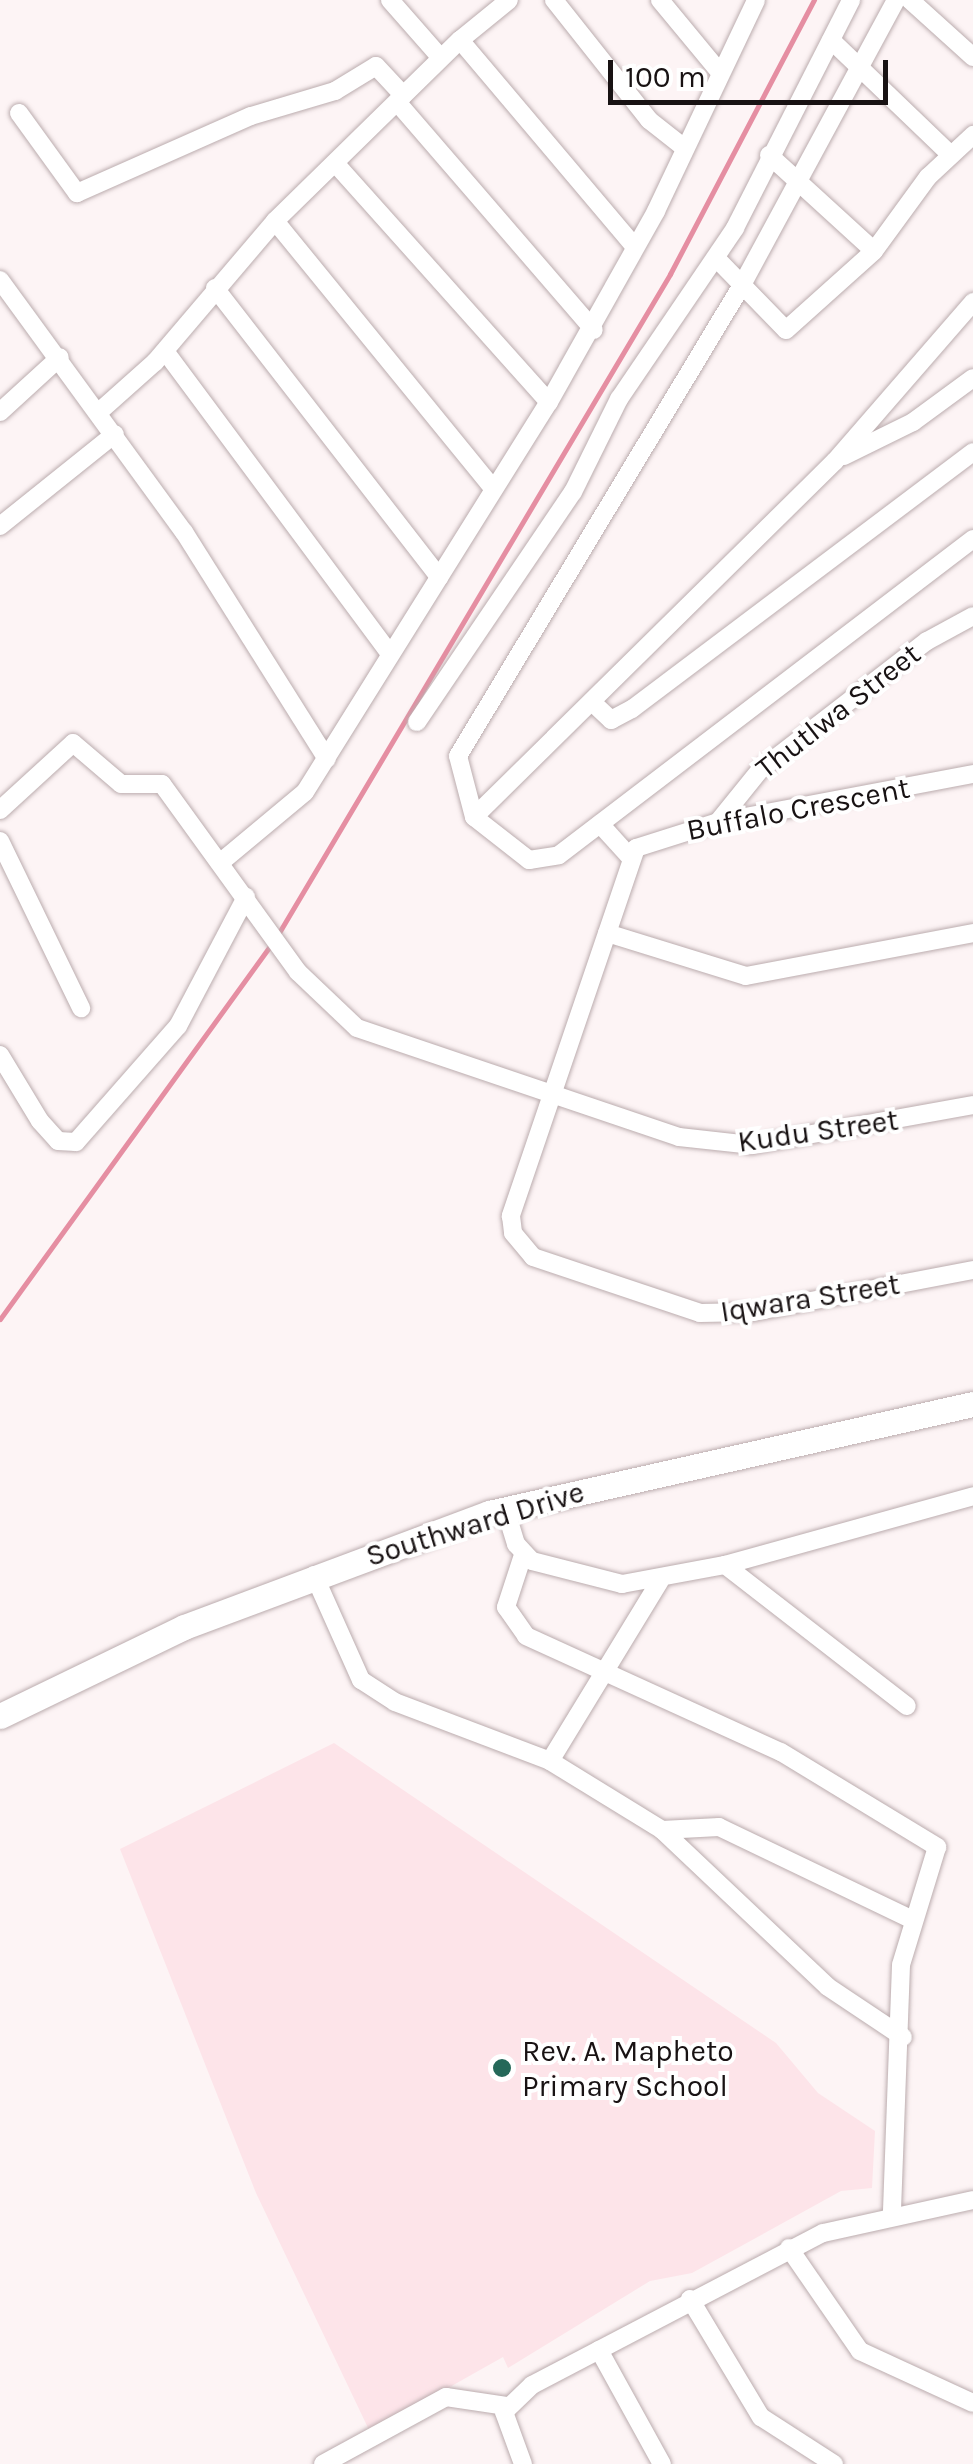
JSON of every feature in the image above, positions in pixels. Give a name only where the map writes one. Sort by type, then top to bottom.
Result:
[{"type":"main road","name":"Southward Drive","points":[[0,1716],[184,1627],[506,1508],[973,1404]]},
{"type":"street","points":[[390,0],[440,57]]},
{"type":"street","points":[[100,412],[165,351],[275,221],[440,57],[509,0]]},
{"type":"street","points":[[554,0],[649,120],[682,146]]},
{"type":"street","points":[[660,0],[718,70]]},
{"type":"street","points":[[221,862],[293,804],[327,759],[594,330],[718,70],[756,0]]},
{"type":"street","points":[[417,722],[573,492],[619,399],[716,258],[851,0]]},
{"type":"street","points":[[896,0],[742,285],[458,756],[474,817],[488,835],[539,862],[600,824],[973,539]]},
{"type":"street","points":[[910,0],[973,57]]},
{"type":"street","points":[[460,40],[635,246]]},
{"type":"street","points":[[831,40],[952,155]]},
{"type":"street","points":[[19,113],[77,193],[251,116],[336,91],[376,66],[594,330]]},
{"type":"street","points":[[716,258],[787,330],[874,251],[973,134]]},
{"type":"street","points":[[769,155],[802,180],[874,251]]},
{"type":"street","points":[[335,163],[549,402]]},
{"type":"street","points":[[275,221],[493,488]]},
{"type":"street","points":[[215,288],[439,577]]},
{"type":"street","points":[[3,290],[100,412],[327,759]]},
{"type":"street","points":[[474,817],[593,703],[691,595],[834,461],[973,302]]},
{"type":"street","points":[[165,351],[390,654]]},
{"type":"street","points":[[0,412],[60,357]]},
{"type":"street","points":[[834,461],[913,422],[973,378]]},
{"type":"street","points":[[0,526],[115,434]]},
{"type":"street","points":[[593,703],[611,720],[632,709],[973,452]]},
{"type":"street","name":"Thutlwa Street","points":[[718,822],[760,770],[927,641],[973,616]]},
{"type":"street","name":"Kudu Street","points":[[0,810],[76,743],[121,784],[166,787],[298,972],[357,1028],[679,1137],[751,1145],[973,1105]]},
{"type":"street","name":"Buffalo Crescent","points":[[630,856],[654,838],[718,822],[973,774]]},
{"type":"street","points":[[600,824],[630,856]]},
{"type":"street","points":[[0,841],[82,1008]]},
{"type":"street","name":"Iqwara Street","points":[[630,856],[511,1216],[522,1246],[552,1265],[676,1308],[728,1316],[973,1270]]},
{"type":"street","points":[[0,1054],[40,1121],[58,1141],[76,1142],[178,1026],[251,905]]},
{"type":"street","points":[[607,933],[746,976],[973,934]]},
{"type":"street","points":[[523,1555],[572,1577],[660,1581],[973,1496]]},
{"type":"street","points":[[506,1508],[523,1555],[507,1594],[510,1618],[537,1642],[781,1752],[931,1839],[937,1863],[911,1919],[898,1991],[903,2037],[892,2213]]},
{"type":"street","points":[[725,1565],[906,1706]]},
{"type":"street","points":[[314,1576],[360,1680],[396,1702],[550,1761],[662,1830],[828,1988],[903,2037]]},
{"type":"street","points":[[550,1761],[660,1581]]},
{"type":"street","points":[[662,1830],[719,1827],[911,1919]]},
{"type":"street","points":[[324,2464],[446,2397],[506,2406],[690,2299],[789,2248],[892,2213],[973,2200]]},
{"type":"street","points":[[789,2248],[860,2352],[973,2403]]},
{"type":"street","points":[[690,2299],[761,2418],[834,2464]]},
{"type":"street","points":[[599,2350],[662,2464]]},
{"type":"street","points":[[506,2406],[523,2464]]},
{"type":"shaded area","name":"Rev. A. Mapheto Primary School","points":[[334,1743],[776,2043],[818,2093],[875,2131],[872,2188],[841,2191],[692,2273],[650,2281],[508,2368],[503,2357],[370,2432],[256,2193],[120,1849]]},
{"type":"waterway","points":[[277,936],[670,274],[814,0]]},
{"type":"waterway","points":[[0,1319],[271,945]]},
{"type":"place","name":"Rev. A. Mapheto Primary School","points":[[502,2068]]}]
